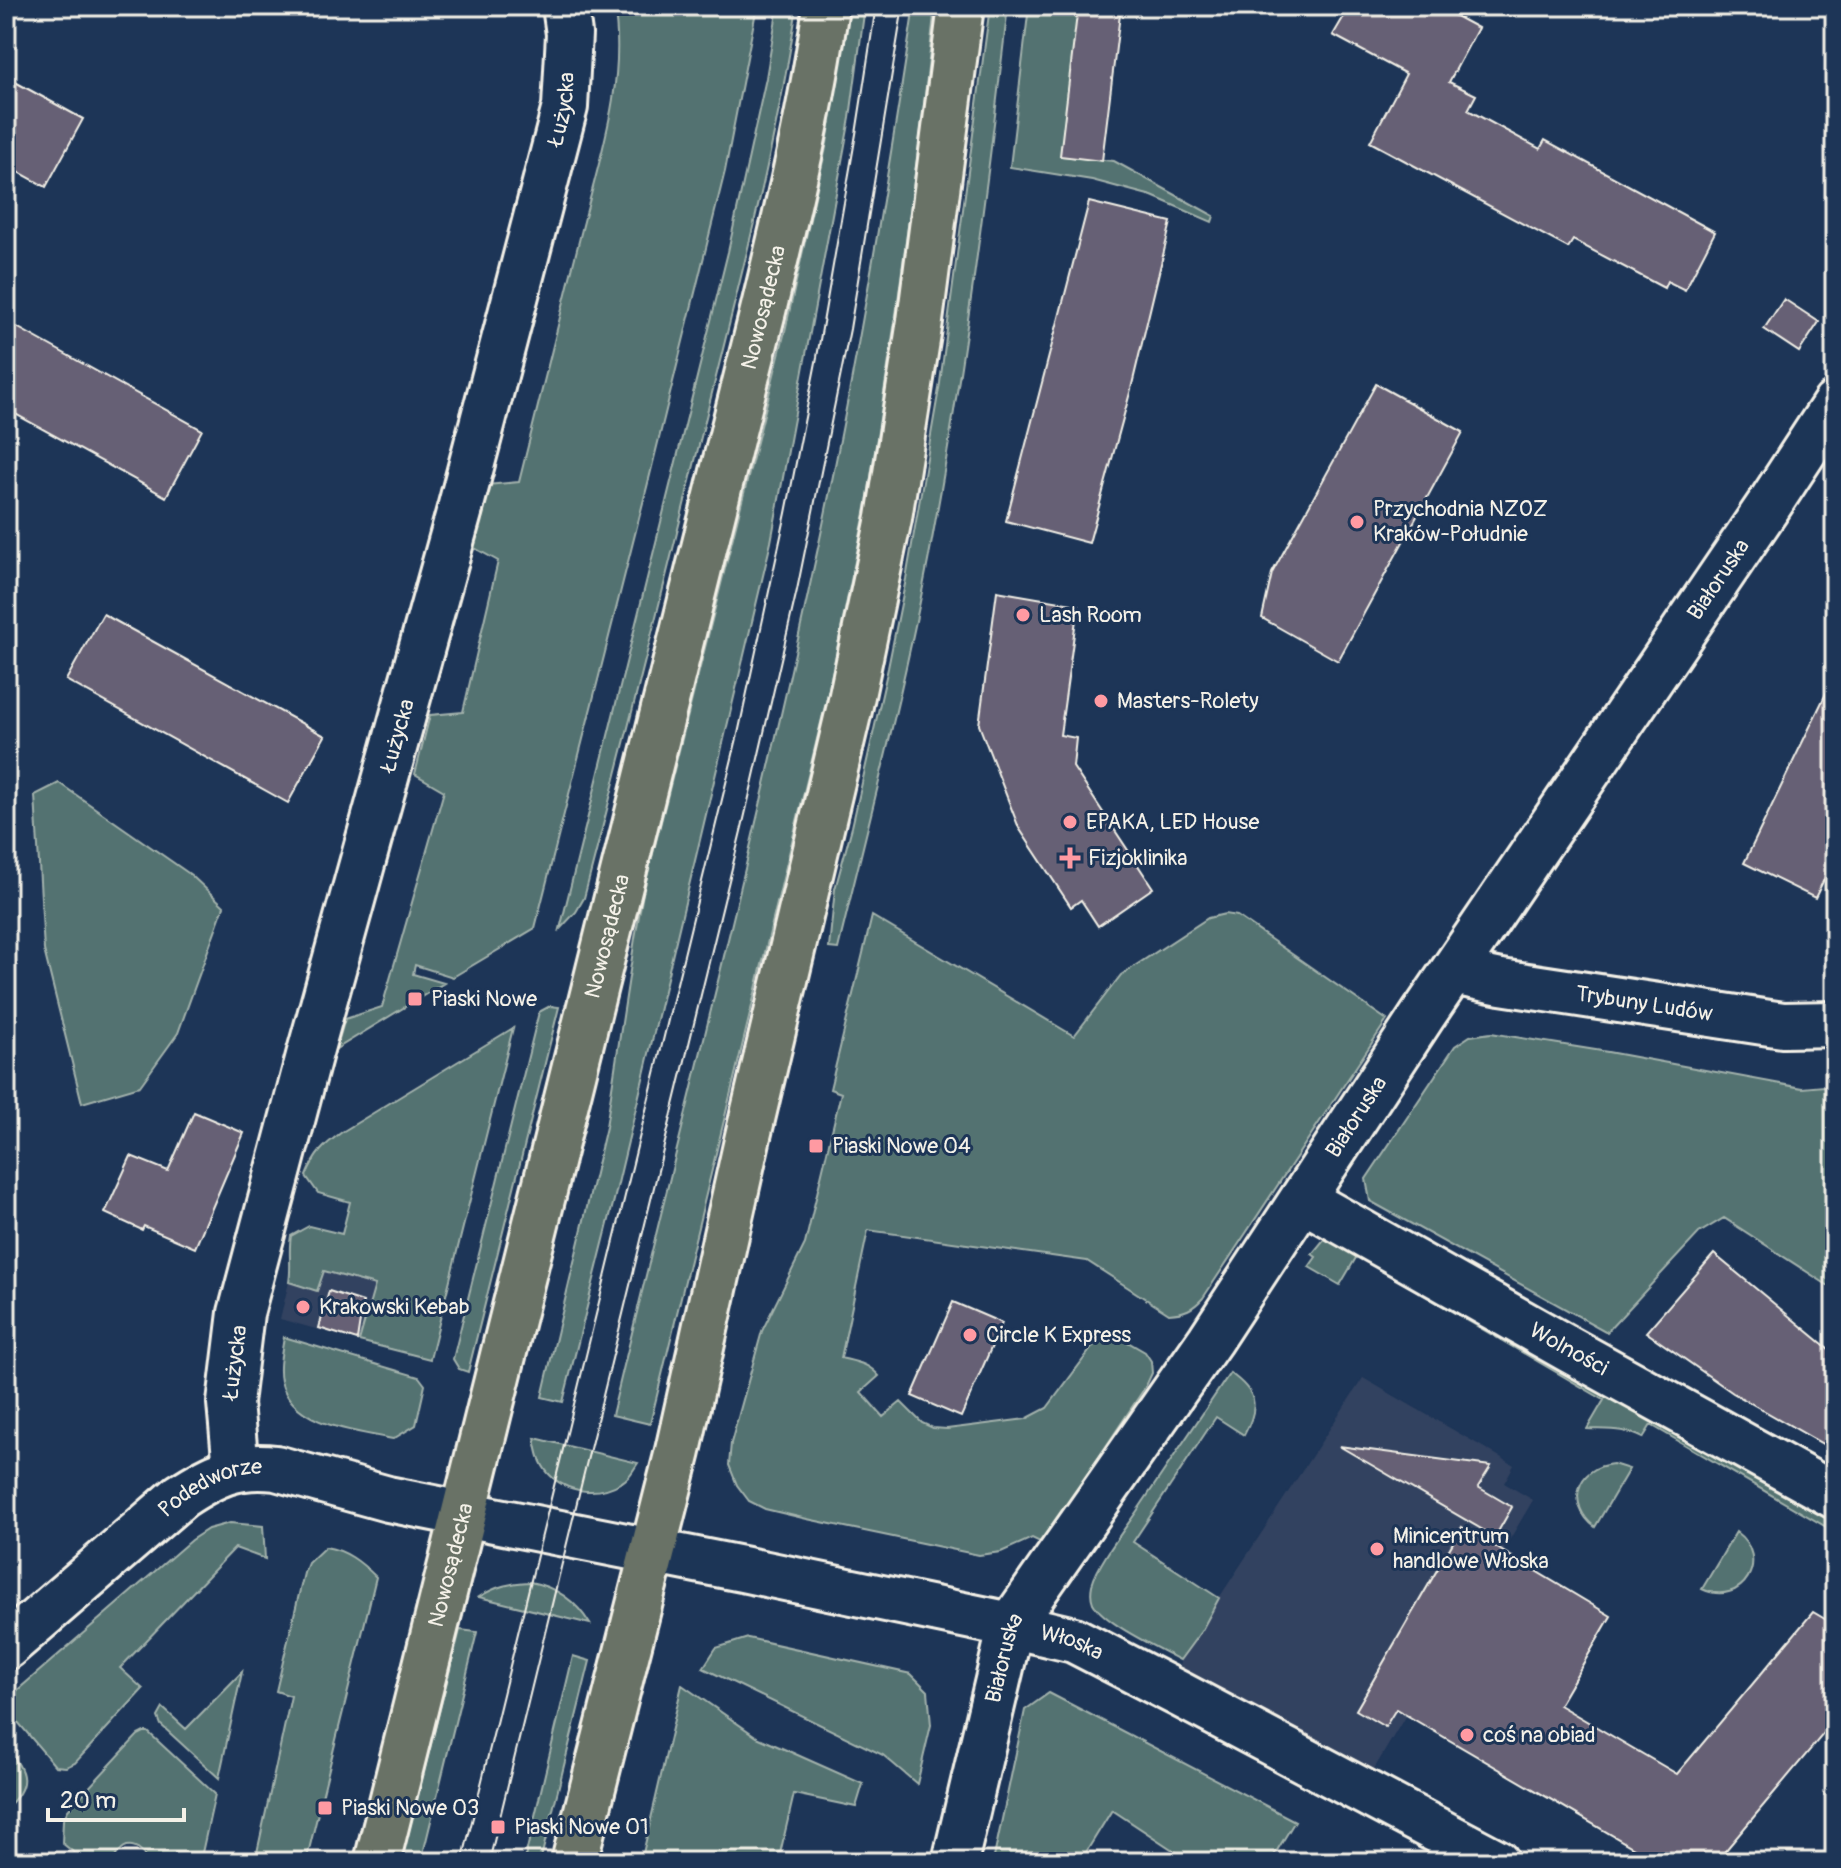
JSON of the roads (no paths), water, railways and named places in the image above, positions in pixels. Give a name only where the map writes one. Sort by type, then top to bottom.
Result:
[{"type":"main road","name":"Nowosądecka","points":[[377,1862],[764,307],[798,163],[826,6]]},
{"type":"main road","points":[[574,1862],[653,1552],[849,710],[889,518],[920,321],[961,6]]},
{"type":"street","name":"Łużycka","points":[[236,1468],[230,1403],[241,1313],[464,495],[565,107],[569,34],[565,6]]},
{"type":"street","name":"Białoruska","points":[[955,1862],[1011,1625],[1210,1340],[1835,404]]},
{"type":"street","name":"Trybuny Ludów","points":[[1453,972],[1783,1025],[1835,1024]]},
{"type":"street","name":"Wolności","points":[[1304,1200],[1835,1496]]},
{"type":"street","name":"Podedworze","points":[[6,1647],[181,1496],[209,1478],[236,1468],[276,1468],[388,1499],[463,1513]]},
{"type":"street","name":"Włoska","points":[[463,1513],[1074,1640],[1497,1862]]},
{"type":"tram line","points":[[462,1862],[738,734],[817,357],[876,6]]},
{"type":"tram line","points":[[489,1862],[797,590],[850,329],[903,6]]},
{"type":"place","name":"Przychodnia NZOZ Kraków-Południe","points":[[1357,522]]},
{"type":"place","name":"Lash Room","points":[[1023,615]]},
{"type":"place","name":"Masters-Rolety","points":[[1101,701]]},
{"type":"place","name":"EPAKA, LED House","points":[[1070,822]]},
{"type":"place","name":"Fizjoklinika","points":[[1070,858]]},
{"type":"place","name":"Piaski Nowe","points":[[415,999]]},
{"type":"place","name":"Piaski Nowe 04","points":[[816,1146]]},
{"type":"place","name":"Krakowski Kebab","points":[[303,1307]]},
{"type":"place","name":"Circle K Express","points":[[970,1335]]},
{"type":"place","name":"Minicentrum handlowe Włoska","points":[[1377,1549]]},
{"type":"place","name":"coś na obiad","points":[[1467,1735]]},
{"type":"place","name":"Piaski Nowe 03","points":[[325,1808]]},
{"type":"place","name":"Piaski Nowe 01","points":[[498,1827]]}]
